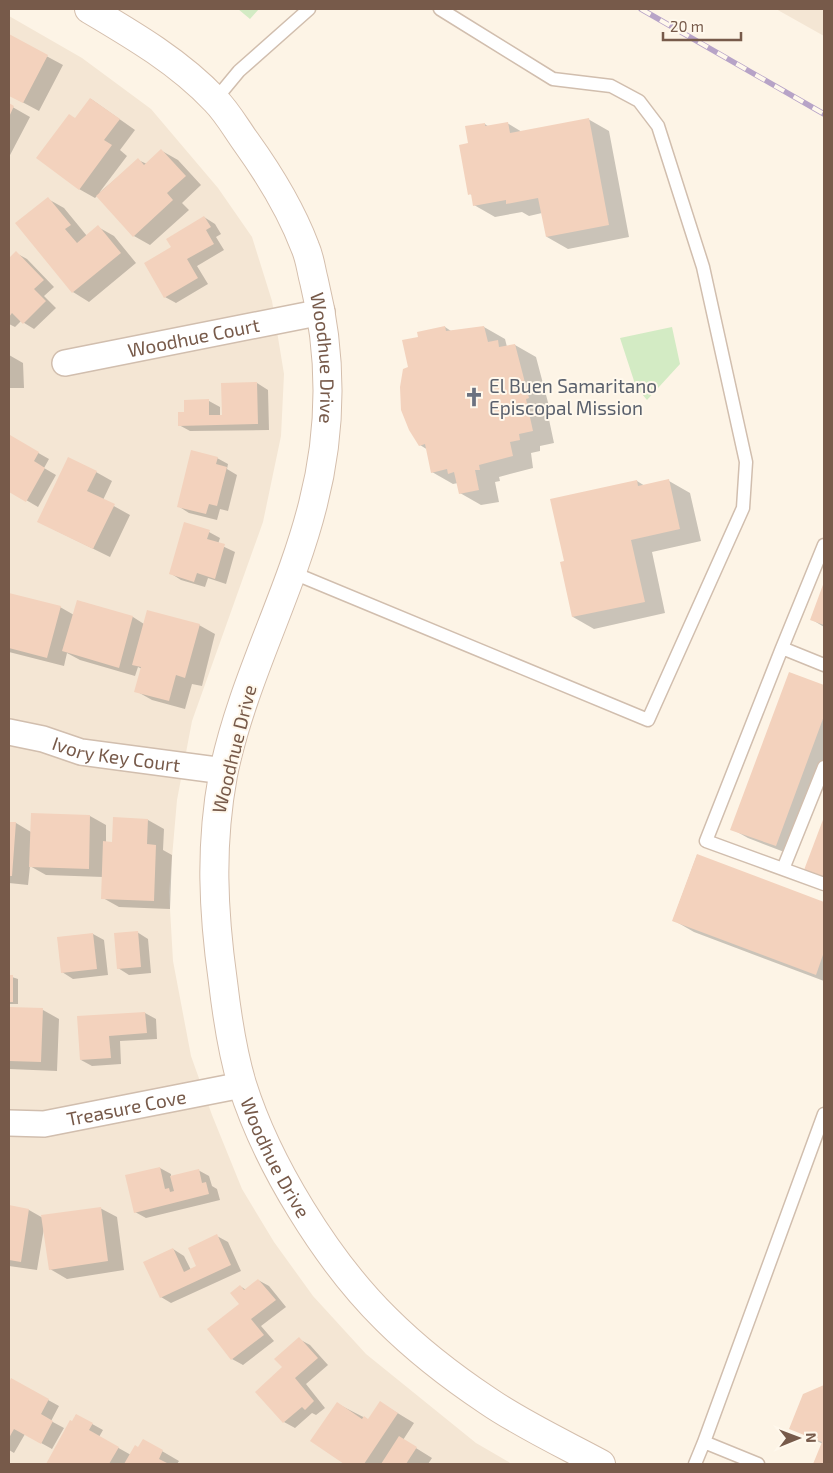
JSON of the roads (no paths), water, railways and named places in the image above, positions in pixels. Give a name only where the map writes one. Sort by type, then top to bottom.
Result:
[{"type":"street","name":"Woodhue Drive","points":[[89,9],[155,49],[215,100],[253,152],[284,201],[307,250],[322,312],[329,397],[324,450],[313,504],[291,572],[242,704],[224,771],[216,821],[213,878],[218,944],[227,1016],[242,1085],[262,1136],[302,1210],[340,1265],[385,1318],[431,1359],[489,1402],[601,1464]]},
{"type":"street","name":"Woodhue Court","points":[[65,363],[322,312]]},
{"type":"street","name":"Ivory Key Court","points":[[9,732],[43,739],[82,752],[224,771]]},
{"type":"street","name":"Treasure Cove","points":[[9,1123],[44,1124],[242,1085]]},
{"type":"lane","points":[[215,100],[239,71],[309,9]]},
{"type":"lane","points":[[291,572],[648,720],[743,508],[746,462],[703,267],[658,126],[639,101],[611,86],[553,79],[440,9]]},
{"type":"lane","points":[[824,545],[706,840],[824,884]]},
{"type":"lane","points":[[782,648],[824,665]]},
{"type":"lane","points":[[783,869],[824,767]]},
{"type":"lane","points":[[695,1464],[824,1114]]},
{"type":"lane","points":[[704,1442],[758,1464]]},
{"type":"railway","points":[[641,9],[824,114]]},
{"type":"place","name":"El Buen Samaritano Episcopal Mission","points":[[474,397]]}]
